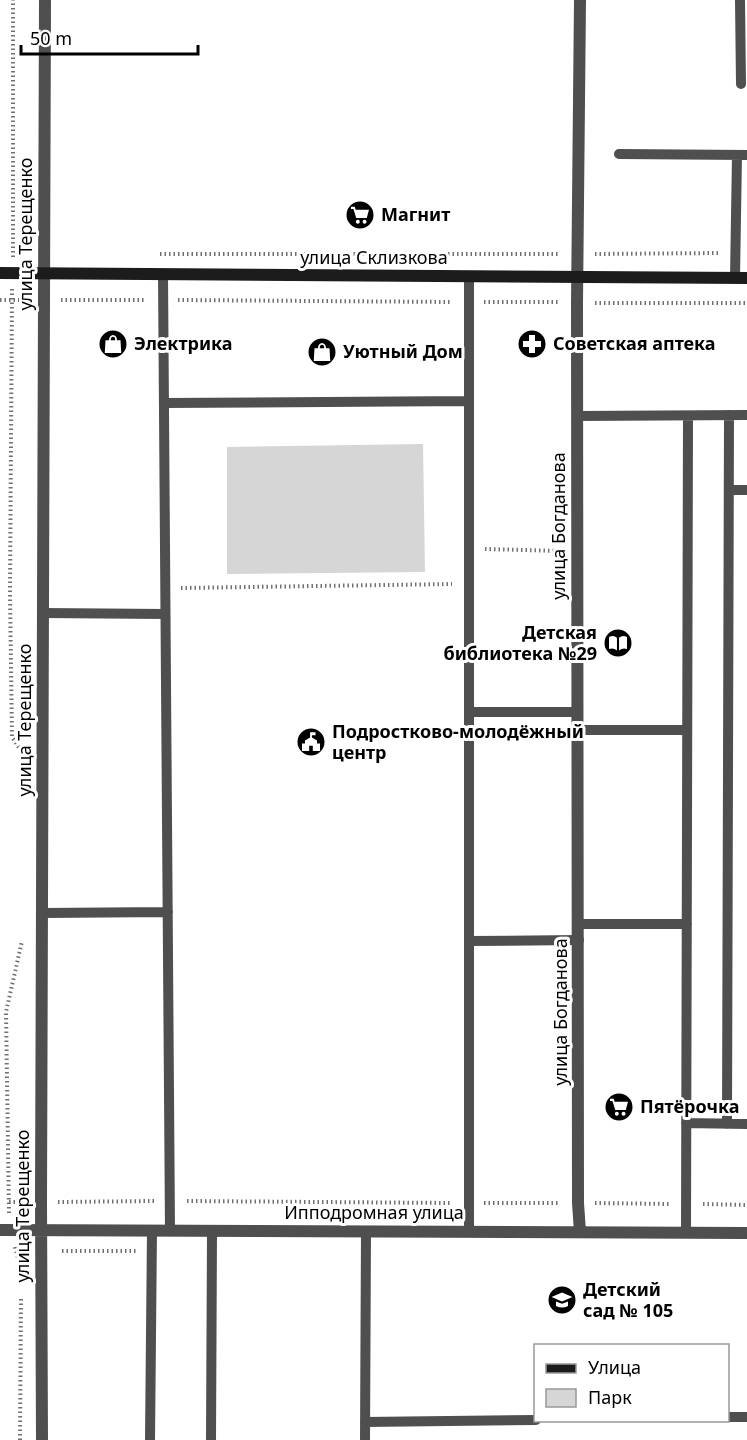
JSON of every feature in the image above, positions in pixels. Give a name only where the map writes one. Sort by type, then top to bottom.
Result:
[{"type":"street","name":"улица Терещенко","points":[[42,1440],[45,0]]},
{"type":"street","name":"улица Богданова","points":[[580,0],[576,303],[578,1203],[580,1232]]},
{"type":"street","name":"улица Склизкова","points":[[6,273],[741,278]]},
{"type":"street","name":"Ипподромная улица","points":[[4,1230],[747,1233]]},
{"type":"lane","points":[[740,0],[741,84]]},
{"type":"lane","points":[[618,154],[742,155],[736,253],[741,278]]},
{"type":"lane","points":[[163,274],[170,1230]]},
{"type":"lane","points":[[469,1231],[470,276]]},
{"type":"lane","points":[[164,403],[470,401]]},
{"type":"lane","points":[[577,416],[747,416]]},
{"type":"lane","points":[[686,1232],[688,416]]},
{"type":"lane","points":[[727,1124],[729,416]]},
{"type":"lane","points":[[729,490],[747,490]]},
{"type":"lane","points":[[43,614],[165,614]]},
{"type":"lane","points":[[469,712],[578,712]]},
{"type":"lane","points":[[578,730],[687,730]]},
{"type":"lane","points":[[42,913],[168,912]]},
{"type":"lane","points":[[579,924],[687,924]]},
{"type":"lane","points":[[469,941],[579,940]]},
{"type":"lane","points":[[686,1123],[747,1124]]},
{"type":"lane","points":[[150,1440],[152,1230]]},
{"type":"lane","points":[[211,1440],[212,1230]]},
{"type":"lane","points":[[365,1440],[366,1231]]},
{"type":"lane","points":[[729,1417],[747,1417]]},
{"type":"lane","points":[[365,1422],[534,1420]]},
{"type":"path","points":[[13,0],[13,254],[6,273],[12,300],[10,581],[12,737],[27,760]]},
{"type":"path","points":[[150,254],[736,253]]},
{"type":"path","points":[[6,254],[43,254]]},
{"type":"path","points":[[0,300],[747,303]]},
{"type":"path","points":[[469,548],[577,552]]},
{"type":"path","points":[[165,588],[470,584]]},
{"type":"path","points":[[21,1277],[21,1266],[4,1230],[9,1202],[6,1012],[22,940]]},
{"type":"path","points":[[9,1202],[747,1205]]},
{"type":"path","points":[[20,1440],[21,1289]]},
{"type":"green space","points":[[423,444],[425,572],[227,574],[227,447]]},
{"type":"place","name":"Магнит","points":[[360,215]]},
{"type":"place","name":"Электрика","points":[[113,344]]},
{"type":"place","name":"Советская аптека","points":[[532,344]]},
{"type":"place","name":"Уютный Дом","points":[[322,352]]},
{"type":"place","name":"Детская библиотека №29","points":[[618,643]]},
{"type":"place","name":"Подростково-молодёжный центр","points":[[311,742]]},
{"type":"place","name":"Пятёрочка","points":[[619,1107]]},
{"type":"place","name":"Детский сад № 105","points":[[562,1300]]}]
